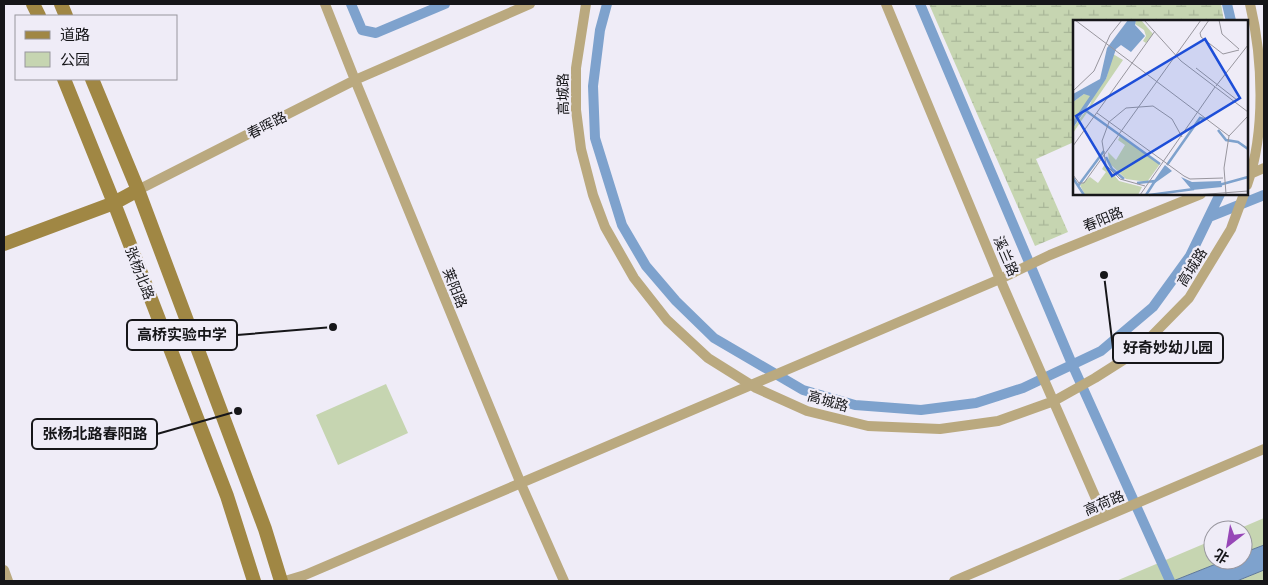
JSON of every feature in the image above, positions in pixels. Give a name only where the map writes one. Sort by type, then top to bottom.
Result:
[{"type":"main road","name":"张杨北路","points":[[64,80],[114,202],[227,496],[254,581]]},
{"type":"main road","name":"张杨北路","points":[[92,80],[138,190],[265,529],[281,581]]},
{"type":"main road","name":"春晖路","points":[[4,244],[114,202],[138,190]]},
{"type":"street","name":"莱阳路","points":[[325,4],[521,484],[564,581]]},
{"type":"street","name":"春晖路","points":[[138,190],[355,80],[530,4]]},
{"type":"street","name":"高城路","points":[[586,4],[576,68],[576,110],[584,158],[593,195],[606,227],[634,278],[667,320],[708,358],[751,386],[807,411],[868,426],[940,430],[998,421],[1054,401],[1136,352],[1189,298],[1231,228],[1244,195]]},
{"type":"street","name":"溪兰路","points":[[886,4],[1000,279],[1104,517]]},
{"type":"street","points":[[1249,174],[1260,102],[1259,55],[1250,4]]},
{"type":"street","points":[[1249,174],[1264,168]]},
{"type":"street","name":"春阳路","points":[[286,581],[305,575],[751,386],[1000,279],[1050,255],[1199,195]]},
{"type":"street","name":"高荷路","points":[[954,581],[1264,449]]},
{"type":"street","points":[[4,570],[8,581]]},
{"type":"green space","points":[[929,4],[1221,4],[1224,20],[1073,20],[1073,142],[1036,159],[1068,232],[1035,246]]},
{"type":"green space","points":[[386,384],[408,433],[338,465],[316,415]]},
{"type":"green space","points":[[1264,518],[1264,545],[1253,549],[1253,523]]},
{"type":"green space","points":[[1203,544],[1203,569],[1173,581],[1116,581]]},
{"type":"green space","points":[[1264,570],[1264,581],[1238,581]]},
{"type":"water","points":[[1264,545],[1264,570],[1237,581],[1173,581],[1203,569],[1253,570],[1253,549]]},
{"type":"waterway","points":[[351,4],[362,30],[376,33],[445,4]]},
{"type":"waterway","points":[[607,4],[600,30],[593,86],[595,138],[622,225],[646,266],[676,301],[714,338],[803,390],[855,405],[921,410],[976,403],[1023,388],[1101,351],[1153,307],[1190,256],[1220,195]]},
{"type":"waterway","points":[[920,4],[1072,364],[1170,581]]},
{"type":"waterway","points":[[1227,4],[1231,20]]},
{"type":"waterway","points":[[1209,217],[1264,195]]},
{"type":"place","name":"好奇妙幼儿园","points":[[1104,275]]},
{"type":"place","name":"高桥实验中学","points":[[333,327]]},
{"type":"place","name":"张杨北路春阳路","points":[[238,411]]}]
